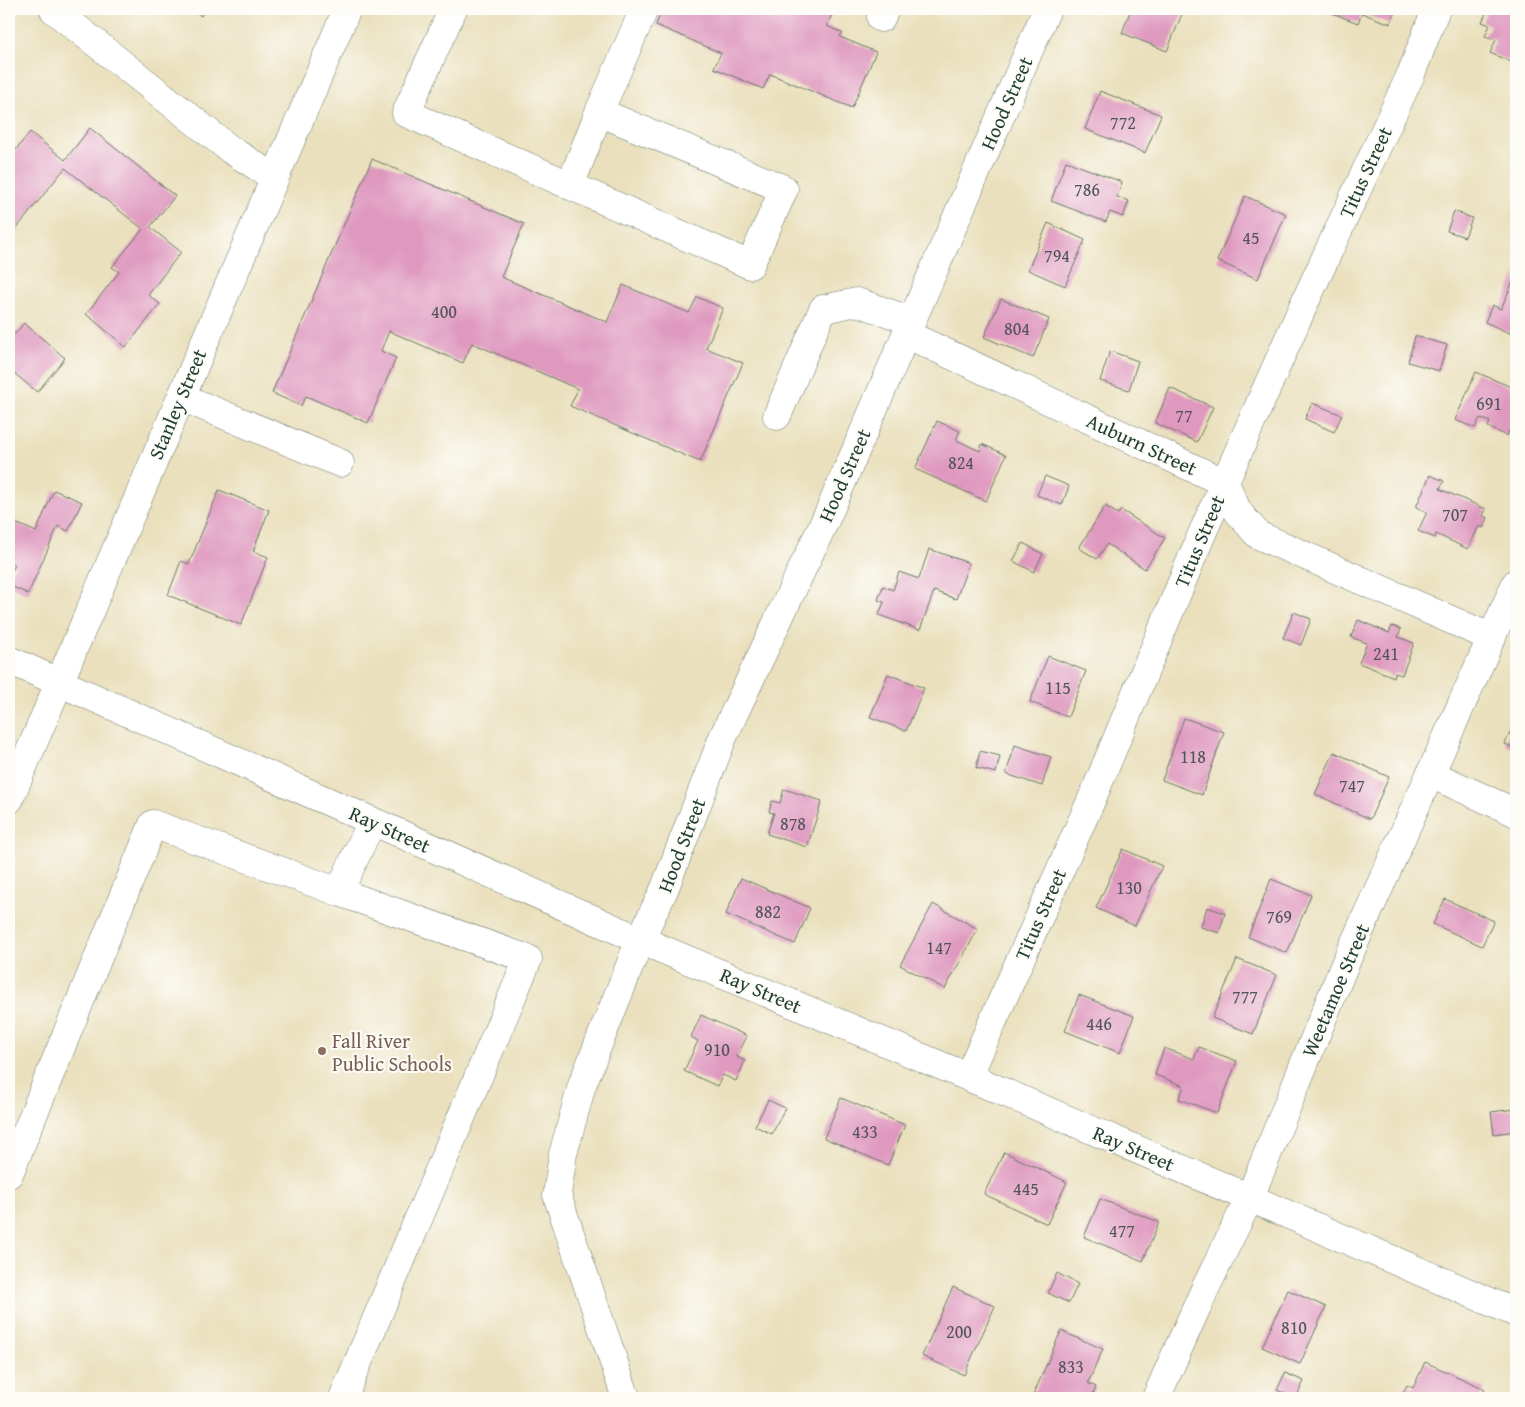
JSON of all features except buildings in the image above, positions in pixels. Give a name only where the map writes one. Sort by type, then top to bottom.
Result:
[{"type":"street","name":"Stanley Street","points":[[9,800],[347,9]]},
{"type":"street","points":[[453,9],[406,113],[750,265],[784,189],[599,112]]},
{"type":"street","points":[[570,186],[599,112],[642,14],[640,9]]},
{"type":"street","name":"Hood Street","points":[[626,1398],[557,1195],[563,1154],[582,1085],[640,940],[664,890],[723,737],[828,512],[1047,9]]},
{"type":"street","name":"Titus Street","points":[[968,1077],[1094,794],[1224,483],[1304,304],[1411,74],[1436,9]]},
{"type":"street","points":[[54,10],[231,150],[275,178]]},
{"type":"street","name":"Auburn Street","points":[[777,416],[823,309],[857,302],[1224,483]]},
{"type":"street","points":[[181,397],[340,462]]},
{"type":"street","points":[[1224,483],[1238,512],[1258,535],[1492,638]]},
{"type":"street","name":"Weetamoe Street","points":[[1156,1398],[1204,1289],[1250,1197],[1344,966],[1516,583]]},
{"type":"street","name":"Ray Street","points":[[9,660],[640,940],[1250,1197],[1516,1313]]},
{"type":"street","points":[[1431,774],[1516,813]]},
{"type":"street","points":[[339,892],[372,821]]},
{"type":"street","points":[[9,1174],[153,824],[528,958],[343,1398]]},
{"type":"place","name":"Fall River Public Schools","points":[[322,1051]]}]
